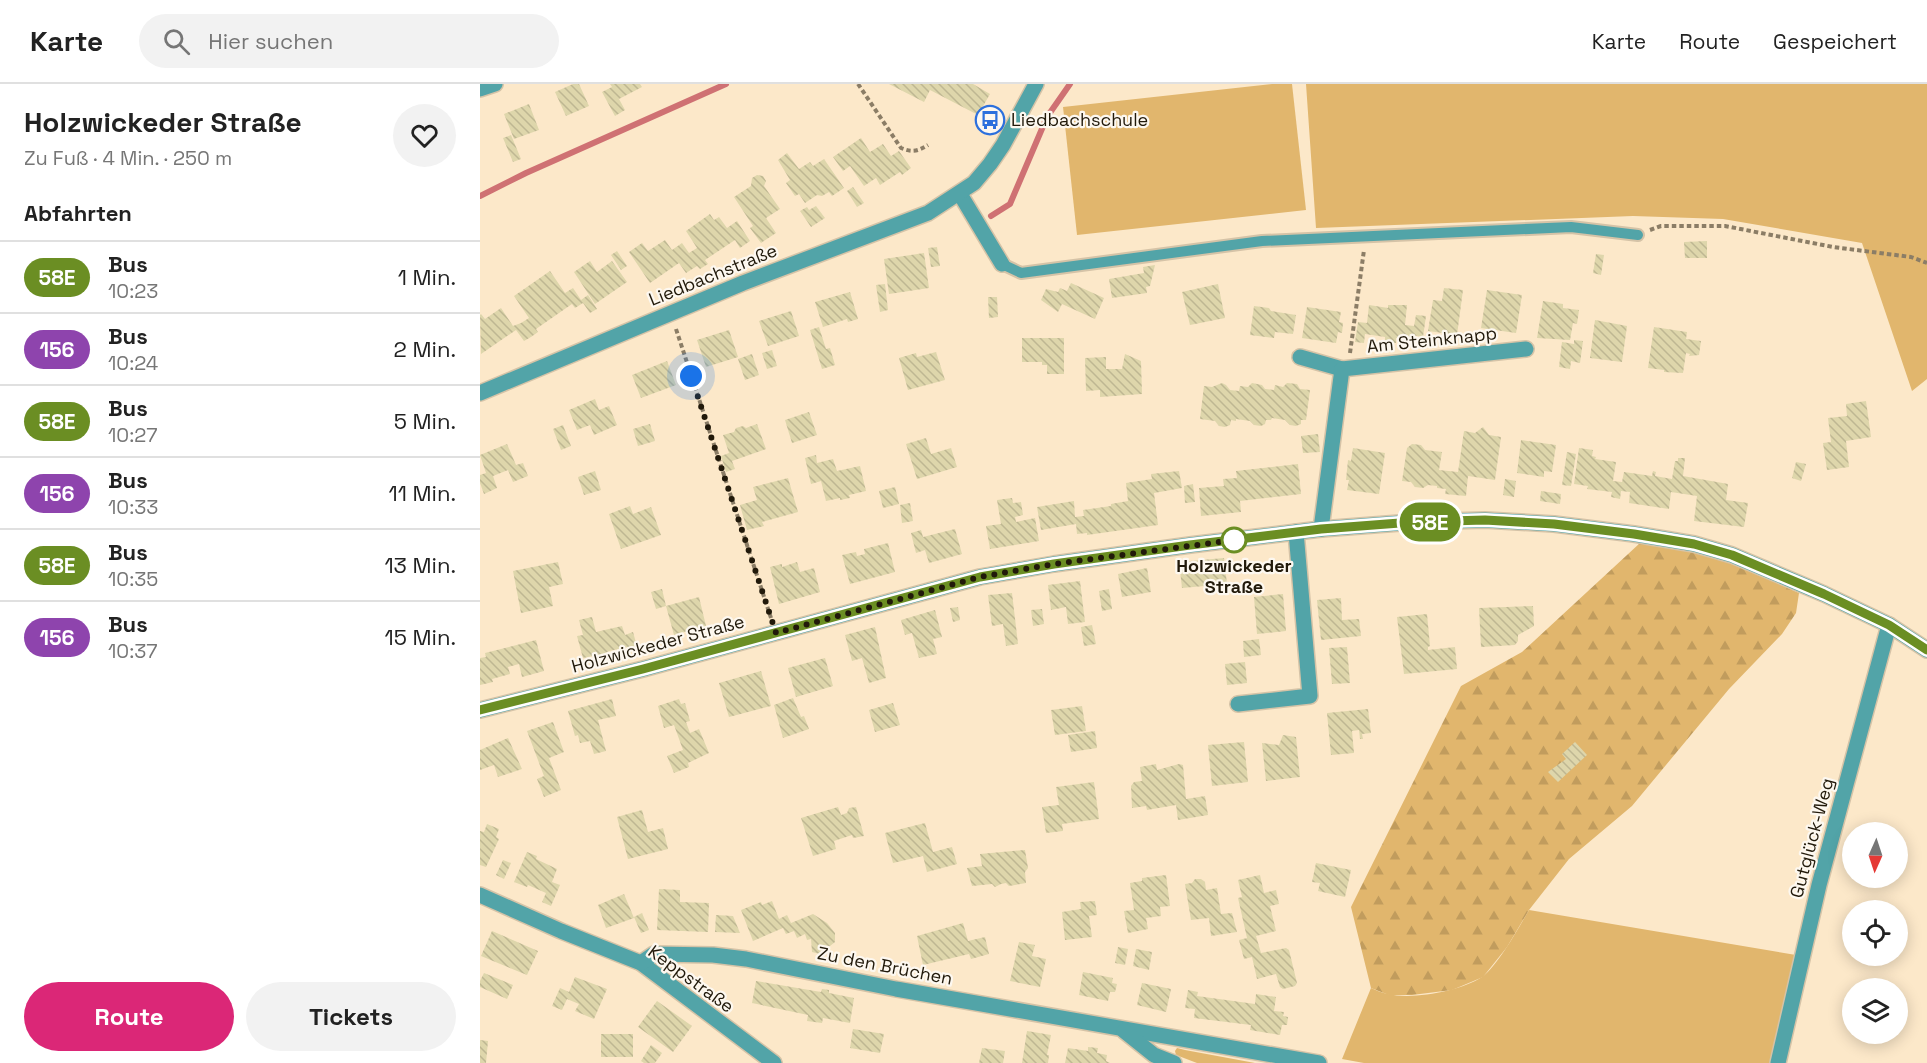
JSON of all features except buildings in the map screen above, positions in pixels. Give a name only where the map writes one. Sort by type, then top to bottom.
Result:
[{"type":"street","points":[[480,89],[495,84]]},
{"type":"street","name":"Liedbachstraße","points":[[480,393],[670,312],[928,213],[974,183],[1003,145],[1036,84]]},
{"type":"street","points":[[960,194],[1002,264]]},
{"type":"street","name":"Am Steinknapp","points":[[1300,357],[1342,369],[1526,349]]},
{"type":"street","points":[[1321,529],[1342,369]]},
{"type":"street","name":"Holzwickeder Straße","points":[[480,710],[643,669],[980,577],[1157,549],[1321,529],[1413,522],[1485,520],[1554,524],[1694,544],[1732,555],[1815,590],[1889,625],[1927,650]]},
{"type":"street","points":[[1238,704],[1310,696],[1296,532]]},
{"type":"street","name":"Gutglück-Weg","points":[[1778,1063],[1819,885],[1889,625]]},
{"type":"street","name":"Keppstraße","points":[[480,895],[561,932],[641,963],[774,1063]]},
{"type":"street","name":"Zu den Brüchen","points":[[641,963],[654,954],[713,955],[746,959],[896,989],[1318,1063]]},
{"type":"street","name":"Zu den Brüchen","points":[[1124,1030],[1154,1055],[1174,1063]]},
{"type":"lane","points":[[1002,264],[1021,273],[1262,241],[1365,236],[1571,227],[1638,235]]},
{"type":"path","points":[[858,84],[901,148],[910,152],[918,151],[928,145]]},
{"type":"path","points":[[1638,235],[1660,226],[1725,226],[1833,247],[1911,257],[1927,263]]},
{"type":"path","points":[[1342,369],[1349,359],[1365,236]]},
{"type":"path","points":[[670,312],[776,633]]},
{"type":"green space","points":[[1272,84],[1292,84],[1306,210],[1077,235],[1063,107]]},
{"type":"green space","points":[[1306,84],[1927,84],[1927,379],[1912,391],[1862,243],[1723,219],[1633,216],[1316,228]]},
{"type":"green space","points":[[1640,543],[1687,551],[1735,564],[1799,593],[1796,613],[1782,634],[1729,689],[1632,806],[1569,859],[1529,910],[1507,947],[1483,977],[1452,990],[1412,995],[1389,995],[1371,988],[1351,907],[1461,686],[1522,652]]},
{"type":"green space","points":[[1529,910],[1796,955],[1773,1063],[1364,1063],[1342,1059],[1371,988],[1388,994],[1410,996],[1437,993],[1473,982],[1494,965]]},
{"type":"green space","points":[[1177,1048],[1255,1063],[1197,1063],[1176,1055]]},
{"type":"waterway","points":[[480,196],[526,173],[726,84]]},
{"type":"waterway","points":[[991,216],[1010,204],[1047,117],[1070,84]]},
{"type":"bus line","name":"58E","points":[[480,710],[643,669],[980,577],[1190,545],[1321,529],[1413,522],[1485,520],[1554,524],[1694,544],[1732,555],[1824,594],[1889,625],[1927,650]]},
{"type":"place","name":"Liedbachschule","points":[[990,120]]},
{"type":"place","name":"Holzwickeder Straße","points":[[1234,540]]},
{"type":"route","points":[[691,376],[776,633],[980,577],[1054,564],[1234,540]]}]
